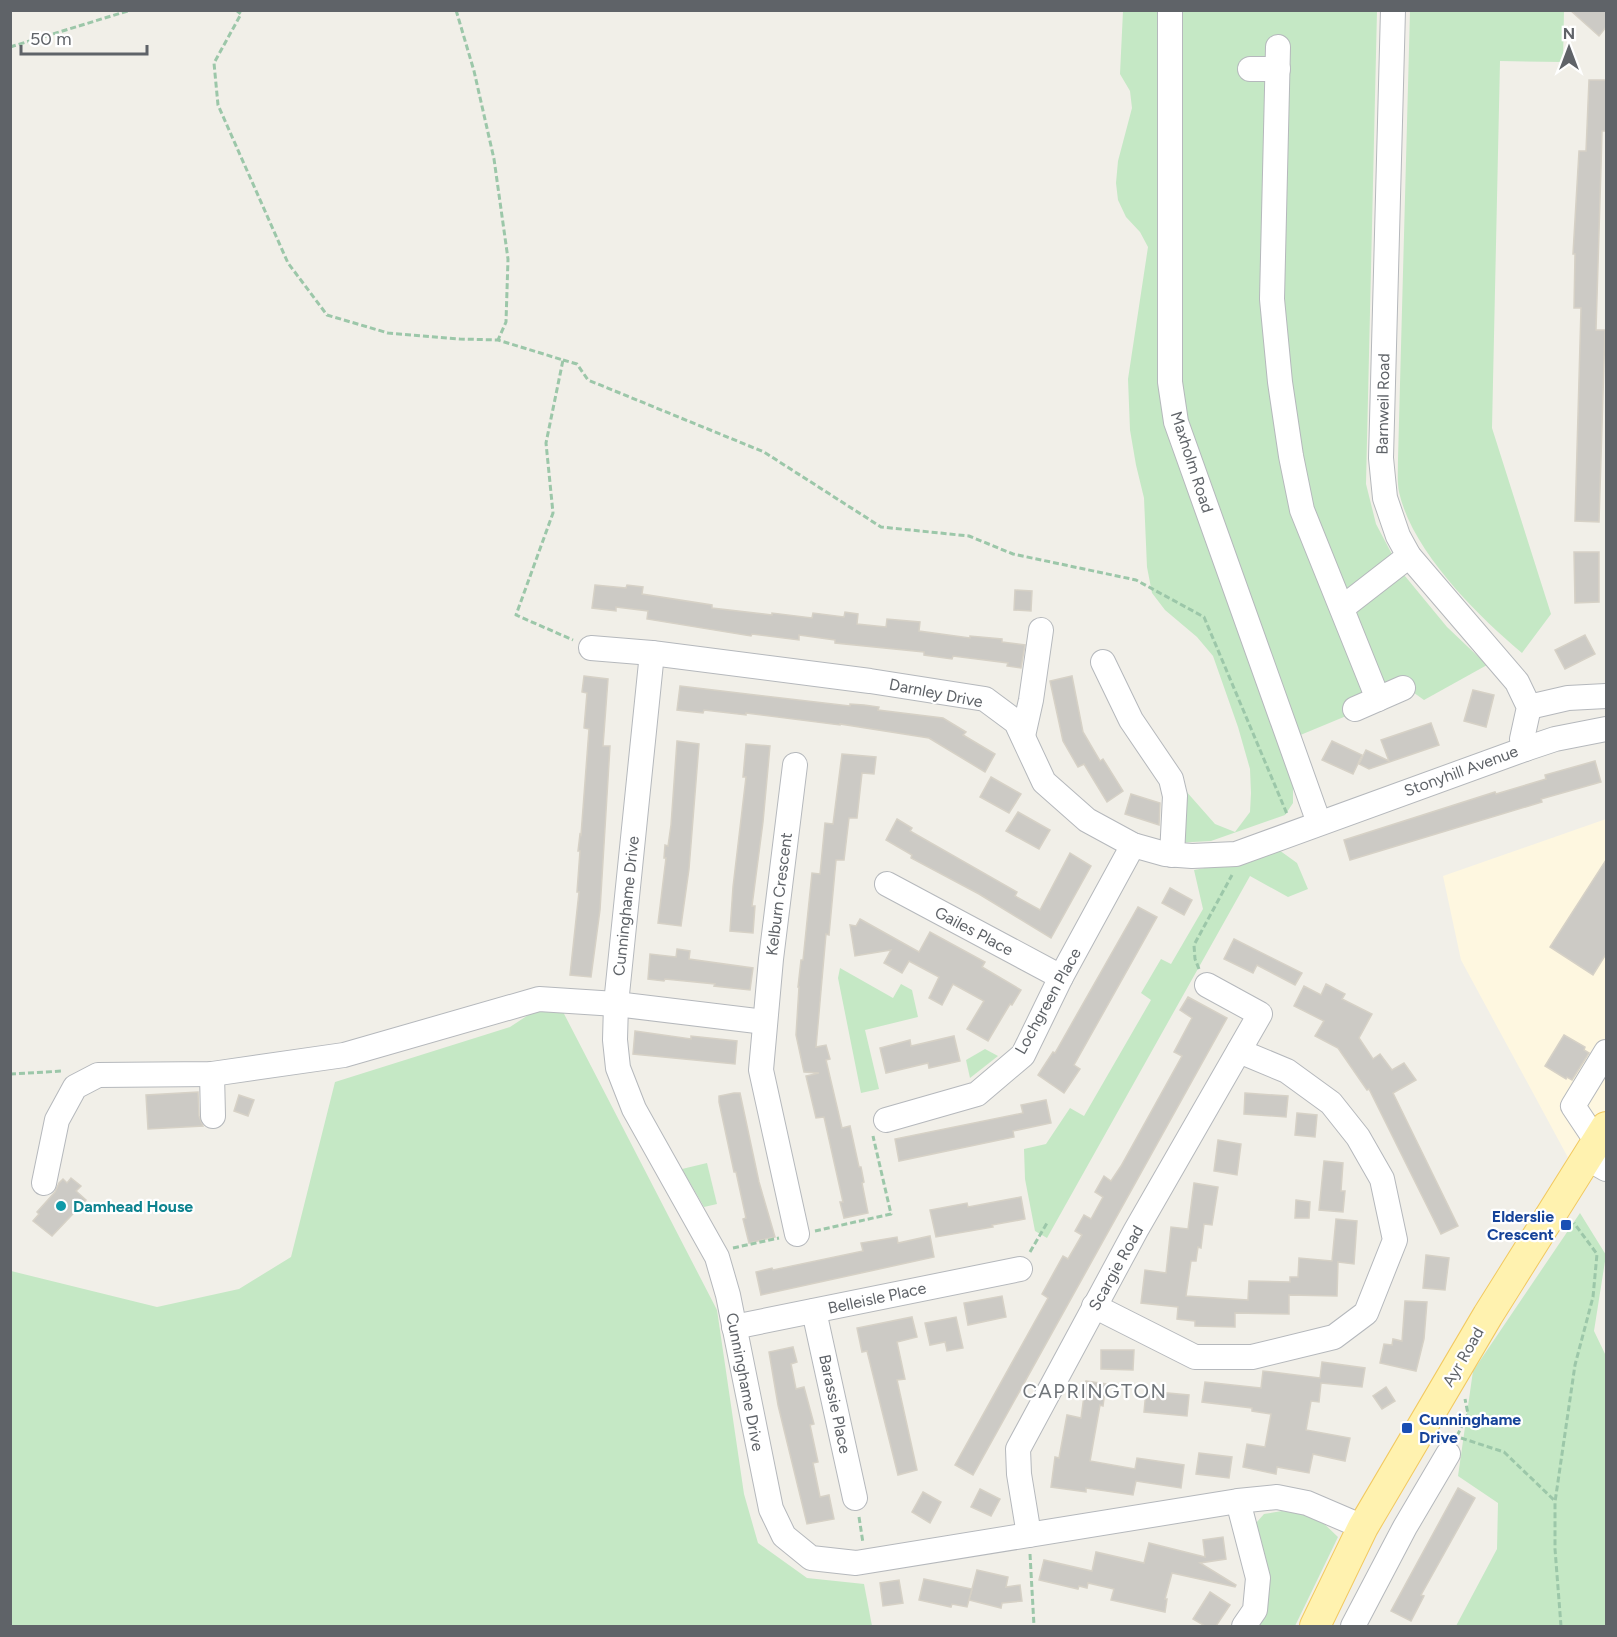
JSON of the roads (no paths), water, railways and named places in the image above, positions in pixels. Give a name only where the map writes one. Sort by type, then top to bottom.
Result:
[{"type":"main road","name":"Ayr Road","points":[[1315,1626],[1363,1527],[1488,1315],[1560,1203],[1599,1149]]},
{"type":"street","name":"Maxholm Road","points":[[1170,10],[1170,382],[1176,422],[1319,824]]},
{"type":"street","name":"Barnweil Road","points":[[1393,10],[1381,458],[1385,498],[1398,536],[1409,556],[1517,682],[1529,707]]},
{"type":"street","points":[[1250,69],[1278,58],[1272,299],[1290,456],[1302,510],[1378,699]]},
{"type":"street","points":[[1342,608],[1409,556]]},
{"type":"street","points":[[1023,736],[1031,700],[1041,630]]},
{"type":"street","name":"Darnley Drive","points":[[591,648],[652,653],[870,681],[985,699],[1016,722],[1044,782],[1087,820],[1133,845],[1172,855],[1236,854],[1319,824]]},
{"type":"street","name":"Cunninghame Drive","points":[[652,653],[616,1004],[615,1040],[618,1068],[634,1108],[715,1252],[734,1327],[771,1509],[784,1536],[811,1558],[856,1563],[1238,1501],[1277,1497],[1307,1503],[1363,1527]]},
{"type":"street","points":[[1103,662],[1131,720],[1171,779],[1175,796],[1172,855]]},
{"type":"street","points":[[1355,709],[1403,688]]},
{"type":"street","points":[[1525,749],[1522,739],[1529,707],[1568,698],[1606,696]]},
{"type":"street","name":"Stonyhill Avenue","points":[[1319,824],[1555,739],[1606,729]]},
{"type":"street","name":"Kelburn Crescent","points":[[795,765],[771,959],[761,1070],[797,1234]]},
{"type":"street","name":"Lochgreen Place","points":[[886,1120],[977,1094],[1023,1055],[1133,845]]},
{"type":"street","name":"Gailes Place","points":[[887,884],[1062,977]]},
{"type":"street","name":"Scargie Road","points":[[1029,1535],[1019,1474],[1018,1449],[1095,1306],[1260,1014],[1207,985]]},
{"type":"street","points":[[44,1183],[57,1120],[75,1087],[98,1075],[212,1074],[344,1055],[539,999],[616,1004],[765,1023]]},
{"type":"street","points":[[1095,1306],[1195,1357],[1252,1357],[1335,1337],[1366,1313],[1395,1240],[1382,1179],[1358,1137],[1331,1104],[1287,1071],[1239,1051]]},
{"type":"street","points":[[1599,1149],[1573,1106],[1606,1052]]},
{"type":"street","points":[[212,1074],[213,1116]]},
{"type":"street","name":"Belleisle Place","points":[[734,1327],[1020,1269]]},
{"type":"street","name":"Barassie Place","points":[[814,1311],[855,1498]]},
{"type":"street","points":[[1353,1626],[1405,1527],[1448,1454]]},
{"type":"street","points":[[1238,1501],[1258,1578],[1255,1610],[1244,1626]]},
{"type":"place","name":"Damhead House","points":[[61,1206]]},
{"type":"place","name":"Elderslie Crescent","points":[[1566,1225]]},
{"type":"place","name":"Cunninghame Drive","points":[[1407,1428]]},
{"type":"district","name":"CAPRINGTON","points":[[1095,1391]]}]
